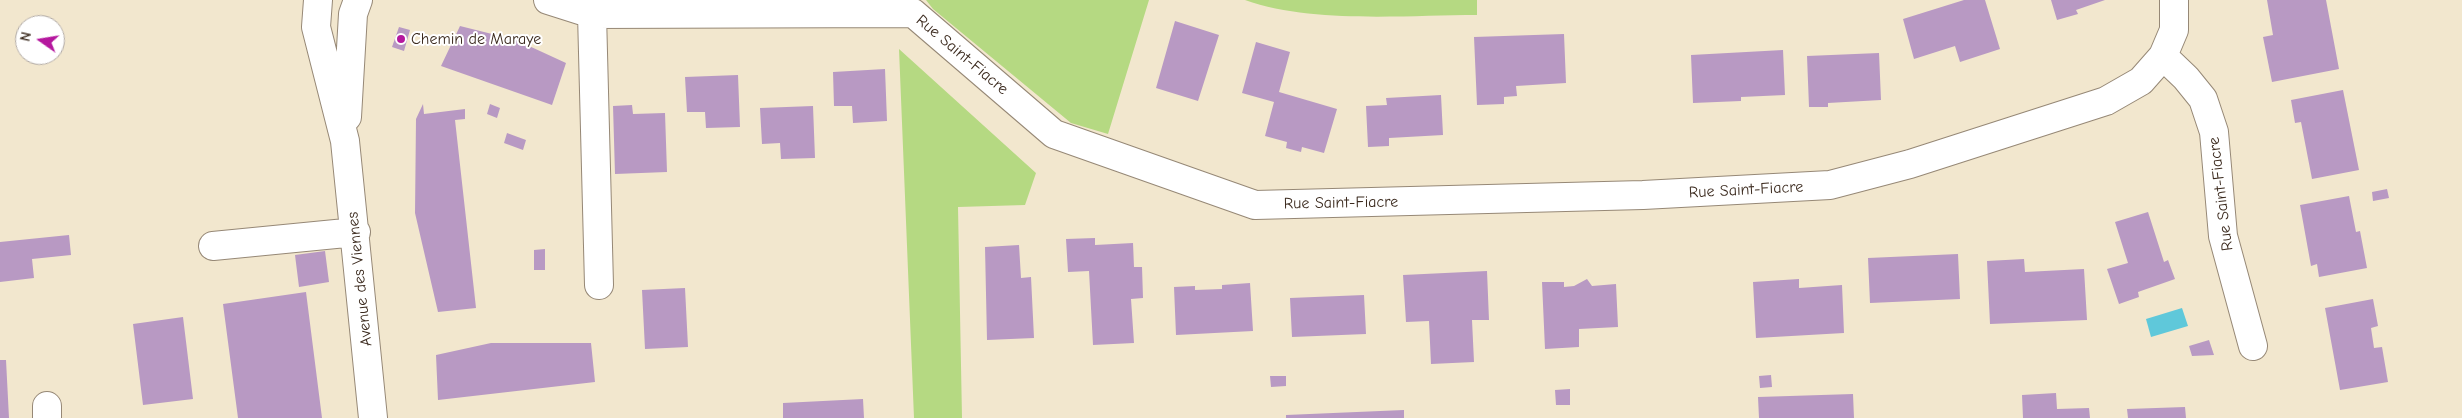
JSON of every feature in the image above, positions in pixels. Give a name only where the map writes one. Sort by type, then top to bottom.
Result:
[{"type":"street","name":"Avenue des Viennes","points":[[318,0],[316,27],[345,141],[356,232],[373,418]]},
{"type":"street","name":"Avenue des Viennes","points":[[345,141],[353,14],[358,0]]},
{"type":"street","name":"Rue Saint-Fiacre","points":[[548,0],[592,14],[913,13],[1054,134],[1255,205],[1643,195],[1830,185],[1910,164],[2106,101],[2141,81],[2163,56],[2174,30],[2174,0]]},
{"type":"street","points":[[592,14],[599,285]]},
{"type":"street","name":"Rue Saint-Fiacre","points":[[2163,56],[2186,78],[2203,99],[2214,132],[2223,236],[2253,346]]},
{"type":"street","points":[[213,246],[356,232]]},
{"type":"green space","points":[[926,0],[1149,0],[1108,134],[1071,123],[933,9]]},
{"type":"green space","points":[[1245,0],[1477,0],[1477,15],[1390,17],[1329,15],[1272,8]]},
{"type":"green space","points":[[899,49],[1036,173],[1025,205],[958,207],[962,418],[914,418]]},
{"type":"water","points":[[2182,308],[2188,326],[2151,337],[2146,319]]},
{"type":"building","points":[[1964,0],[1985,0],[2000,49],[1960,62],[1955,46],[1914,59],[1903,19]]},
{"type":"building","points":[[2051,0],[2105,0],[2076,10],[2078,14],[2057,20]]},
{"type":"building","points":[[2267,0],[2326,0],[2339,69],[2272,82],[2263,37],[2273,35]]},
{"type":"building","points":[[1175,21],[1219,35],[1198,101],[1156,88]]},
{"type":"building","points":[[460,26],[516,40],[566,63],[552,105],[441,66]]},
{"type":"building","name":"Chemin de Maraye","points":[[399,27],[410,30],[404,51],[392,47]]},
{"type":"building","points":[[1564,34],[1566,83],[1516,86],[1517,96],[1504,97],[1504,104],[1477,105],[1474,37]]},
{"type":"building","points":[[1256,42],[1290,52],[1279,92],[1337,109],[1324,153],[1302,147],[1301,152],[1286,148],[1287,142],[1265,136],[1274,102],[1242,93]]},
{"type":"building","points":[[1783,50],[1785,95],[1741,97],[1741,101],[1693,103],[1691,55]]},
{"type":"building","points":[[1879,53],[1881,100],[1828,103],[1828,107],[1809,107],[1807,56]]},
{"type":"building","points":[[885,69],[887,121],[853,123],[852,106],[834,106],[833,72]]},
{"type":"building","points":[[738,75],[740,127],[706,128],[705,112],[687,112],[685,77]]},
{"type":"building","points":[[2343,90],[2359,170],[2312,179],[2301,122],[2295,123],[2291,100]]},
{"type":"building","points":[[1441,95],[1443,135],[1389,138],[1389,146],[1368,147],[1366,106],[1387,105],[1386,98]]},
{"type":"building","points":[[423,104],[424,114],[465,109],[465,119],[455,120],[476,308],[438,312],[415,213],[416,119]]},
{"type":"building","points":[[490,104],[500,108],[497,118],[487,114]]},
{"type":"building","points":[[632,105],[633,114],[665,113],[667,172],[615,174],[613,106]]},
{"type":"building","points":[[813,106],[815,158],[781,159],[780,143],[762,144],[760,108]]},
{"type":"building","points":[[507,133],[526,140],[523,150],[504,143]]},
{"type":"building","points":[[2387,189],[2389,198],[2373,201],[2372,192]]},
{"type":"building","points":[[2349,196],[2356,232],[2360,231],[2367,268],[2319,277],[2317,264],[2311,266],[2300,205]]},
{"type":"building","points":[[2148,212],[2164,262],[2168,260],[2175,279],[2138,292],[2139,297],[2119,304],[2107,269],[2128,263],[2115,222]]},
{"type":"building","points":[[69,235],[71,255],[32,259],[34,278],[0,282],[0,242]]},
{"type":"building","points":[[1095,238],[1095,245],[1133,243],[1134,267],[1142,267],[1143,298],[1131,299],[1134,343],[1093,345],[1089,271],[1068,272],[1066,239]]},
{"type":"building","points":[[1019,245],[1021,278],[1031,277],[1034,338],[987,340],[985,247]]},
{"type":"building","points":[[545,249],[545,270],[534,270],[534,250]]},
{"type":"building","points":[[325,251],[329,282],[299,287],[295,255]]},
{"type":"building","points":[[1958,254],[1960,299],[1870,303],[1868,258]]},
{"type":"building","points":[[2024,259],[2025,272],[2084,269],[2087,320],[1990,324],[1987,261]]},
{"type":"building","points":[[1487,271],[1489,320],[1472,320],[1474,362],[1431,364],[1429,321],[1406,322],[1403,275]]},
{"type":"building","points":[[1587,279],[1592,286],[1616,284],[1618,327],[1579,329],[1579,347],[1545,349],[1542,282],[1564,282],[1564,287],[1574,286]]},
{"type":"building","points":[[1799,279],[1799,288],[1842,285],[1844,333],[1756,338],[1753,282]]},
{"type":"building","points":[[1250,283],[1253,331],[1176,335],[1174,287],[1195,286],[1195,290],[1222,289],[1222,285]]},
{"type":"building","points":[[685,288],[688,347],[645,349],[642,290]]},
{"type":"building","points":[[306,292],[322,418],[238,418],[223,304]]},
{"type":"building","points":[[1364,295],[1366,334],[1292,337],[1290,298]]},
{"type":"building","points":[[2373,299],[2378,326],[2371,328],[2374,348],[2382,347],[2388,382],[2340,390],[2325,308]]},
{"type":"building","points":[[183,317],[193,399],[143,405],[133,324]]},
{"type":"building","points":[[2209,340],[2214,355],[2192,356],[2189,346]]},
{"type":"building","points":[[491,343],[591,343],[595,382],[438,400],[436,355]]},
{"type":"building","points":[[0,360],[6,360],[9,418],[0,418]]},
{"type":"building","points":[[1771,375],[1772,387],[1760,388],[1759,376]]},
{"type":"building","points":[[1270,376],[1286,376],[1286,386],[1271,387]]},
{"type":"building","points":[[1570,389],[1570,405],[1556,405],[1555,390]]},
{"type":"building","points":[[2056,393],[2057,409],[2089,408],[2090,418],[2023,418],[2022,395]]},
{"type":"building","points":[[1853,394],[1854,418],[1759,418],[1758,397]]},
{"type":"building","points":[[863,399],[864,418],[783,418],[783,403]]},
{"type":"building","points":[[2185,407],[2186,418],[2128,418],[2127,409]]},
{"type":"building","points":[[1404,410],[1404,418],[1286,418],[1286,415]]},
{"type":"place","name":"Chemin de Maraye","points":[[401,39]]}]
